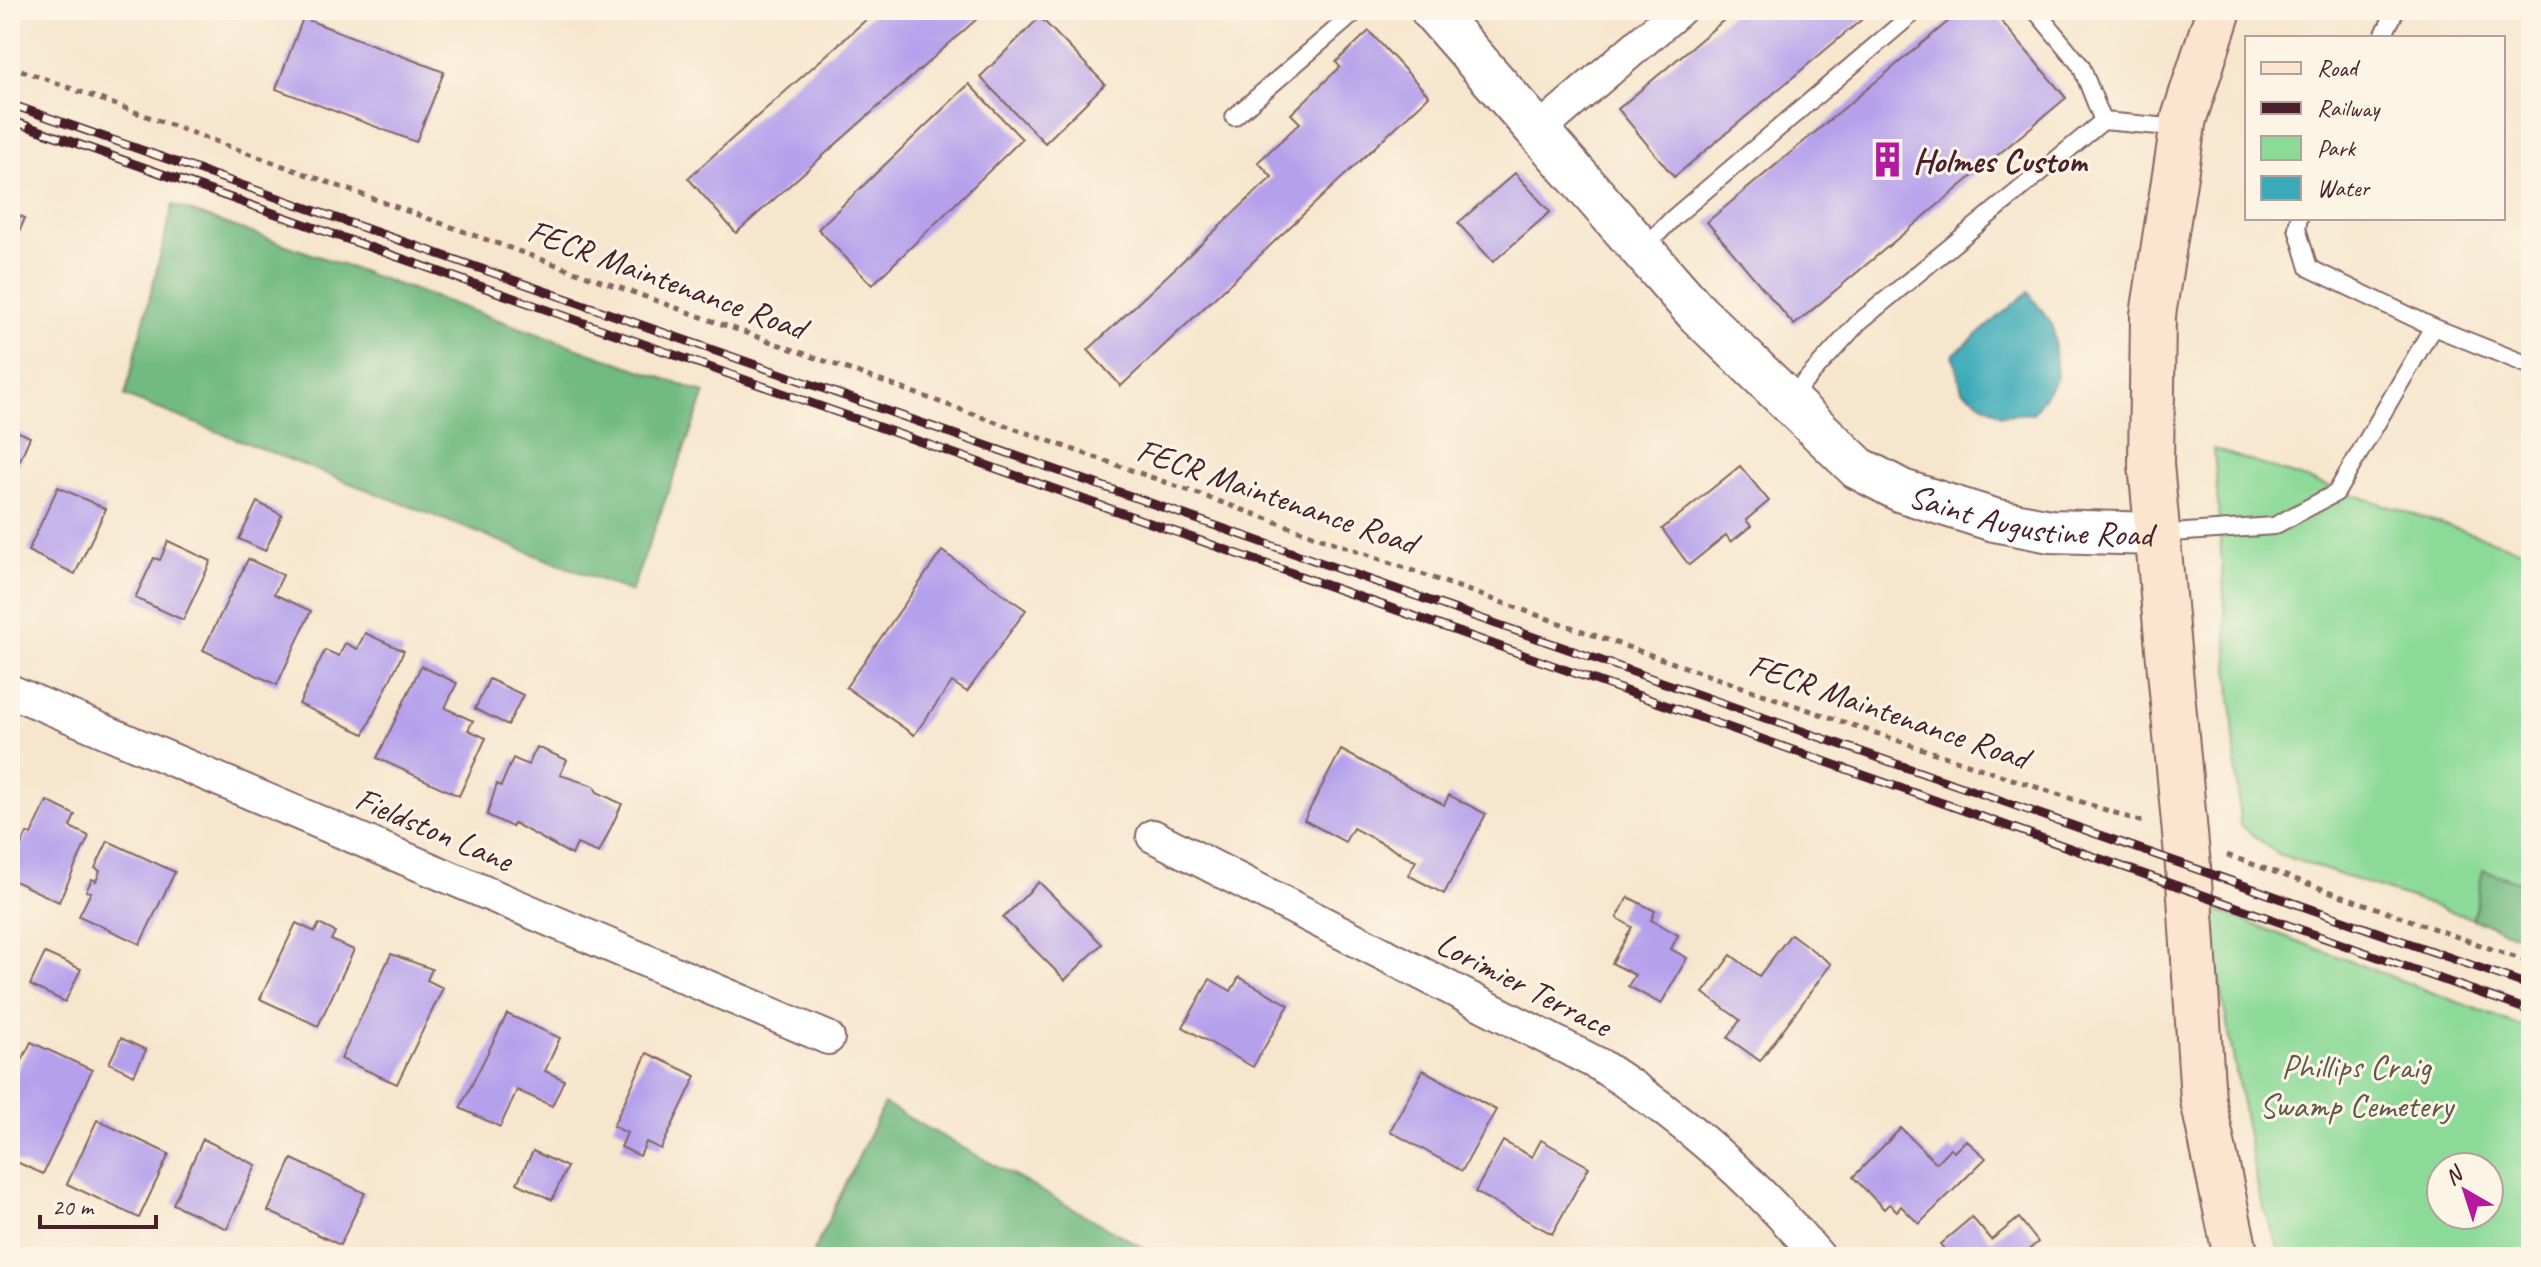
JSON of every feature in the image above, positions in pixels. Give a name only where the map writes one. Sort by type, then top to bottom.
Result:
[{"type":"main road","points":[[2156,534],[2151,464],[2153,315],[2183,128],[2219,10]]},
{"type":"main road","name":"Saint Augustine Road","points":[[2156,534],[2184,835],[2203,1100],[2236,1257]]},
{"type":"street","name":"Saint Augustine Road","points":[[1432,10],[1641,251],[1786,402],[1858,468],[1902,491],[1994,520],[2050,531],[2156,534]]},
{"type":"street","points":[[1538,131],[1679,10]]},
{"type":"street","name":"Fieldston Lane","points":[[10,691],[828,1038]]},
{"type":"street","name":"Lorimier Terrace","points":[[1153,836],[1600,1065],[1665,1107],[1724,1157],[1771,1201],[1819,1257]]},
{"type":"lane","points":[[1234,117],[1358,10]]},
{"type":"lane","points":[[1641,251],[1673,218],[1917,10]]},
{"type":"lane","points":[[2035,10],[2081,66],[2103,121]]},
{"type":"lane","points":[[2383,36],[2396,10]]},
{"type":"lane","points":[[1786,402],[1859,322],[2103,121],[2183,128]]},
{"type":"lane","points":[[2299,220],[2297,228],[2309,268],[2433,327],[2531,366]]},
{"type":"lane","points":[[2156,534],[2274,526],[2336,493],[2433,327]]},
{"type":"path","name":"FECR Maintenance Road","points":[[10,66],[431,221],[1909,744],[2184,835],[2230,856],[2531,963]]},
{"type":"green space","points":[[173,205],[705,393],[631,592],[125,396]]},
{"type":"green space","points":[[2214,449],[2531,553],[2531,886],[2483,870],[2473,919],[2278,854],[2240,825]]},
{"type":"green space","points":[[2483,870],[2531,886],[2531,940],[2473,919]]},
{"type":"green space","name":"Phillips Craig Swamp Cemetery","points":[[2205,906],[2531,1030],[2531,1257],[2282,1257],[2259,1194]]},
{"type":"green space","points":[[884,1104],[1160,1257],[811,1257]]},
{"type":"water","points":[[2028,292],[2053,326],[2057,378],[2033,413],[2001,415],[1962,390],[1953,355]]},
{"type":"building","points":[[877,10],[987,10],[736,233],[688,178]]},
{"type":"building","points":[[1736,10],[1873,10],[1674,177],[1618,109]]},
{"type":"building","name":"Holmes Custom","points":[[1962,10],[1992,10],[2066,98],[1794,325],[1707,222]]},
{"type":"building","points":[[1040,17],[1105,84],[1045,143],[980,77]]},
{"type":"building","points":[[303,18],[444,72],[416,142],[276,89]]},
{"type":"building","points":[[1369,31],[1429,96],[1121,386],[1088,350],[1272,177],[1258,162],[1300,123],[1291,114],[1340,67],[1336,62]]},
{"type":"building","points":[[969,84],[1022,139],[872,285],[818,229]]},
{"type":"building","points":[[1515,173],[1550,212],[1493,262],[1458,223]]},
{"type":"building","points":[[10,212],[25,218],[10,254]]},
{"type":"building","points":[[10,428],[30,437],[10,483]]},
{"type":"building","points":[[1740,466],[1769,501],[1746,520],[1751,526],[1731,542],[1726,535],[1689,565],[1662,529]]},
{"type":"building","points":[[58,487],[106,509],[75,574],[28,551]]},
{"type":"building","points":[[257,502],[282,515],[265,551],[239,539]]},
{"type":"building","points":[[168,541],[211,561],[183,620],[135,598],[154,558],[160,560]]},
{"type":"building","points":[[942,551],[1026,610],[967,692],[952,682],[914,735],[846,687]]},
{"type":"building","points":[[248,559],[283,575],[274,594],[311,611],[277,685],[203,650]]},
{"type":"building","points":[[365,633],[404,651],[364,734],[299,704],[325,650],[339,656],[345,643],[357,649]]},
{"type":"building","points":[[421,666],[457,683],[445,708],[473,721],[468,730],[486,738],[459,796],[377,758]]},
{"type":"building","points":[[489,679],[523,695],[508,725],[475,709]]},
{"type":"building","points":[[537,747],[567,760],[560,775],[594,786],[597,792],[622,804],[599,853],[577,844],[572,855],[514,823],[512,827],[487,815],[497,784],[501,786],[513,758],[528,765]]},
{"type":"building","points":[[1341,750],[1444,805],[1449,795],[1486,814],[1444,894],[1408,875],[1416,861],[1353,828],[1345,842],[1304,820]]},
{"type":"building","points":[[47,801],[75,815],[70,827],[89,836],[59,902],[10,879],[27,833],[31,835]]},
{"type":"building","points":[[108,841],[175,872],[140,944],[79,916],[91,892],[86,891],[92,879],[96,881],[100,871],[95,868]]},
{"type":"building","points":[[1039,882],[1102,944],[1065,980],[1003,918]]},
{"type":"building","points":[[1628,897],[1655,911],[1651,920],[1678,935],[1671,949],[1687,958],[1661,1004],[1628,986],[1635,975],[1612,963],[1632,927],[1617,918]]},
{"type":"building","points":[[296,923],[315,932],[319,924],[335,932],[331,940],[354,950],[318,1026],[260,999]]},
{"type":"building","points":[[1791,934],[1831,964],[1760,1061],[1728,1038],[1740,1020],[1703,993],[1731,955],[1759,976]]},
{"type":"building","points":[[45,953],[81,969],[65,1002],[30,985]]},
{"type":"building","points":[[391,954],[432,969],[427,980],[443,988],[397,1084],[341,1059]]},
{"type":"building","points":[[1239,977],[1289,1005],[1253,1067],[1183,1027],[1210,979],[1231,991]]},
{"type":"building","points":[[507,1014],[560,1038],[545,1071],[564,1080],[552,1106],[517,1090],[500,1127],[460,1108]]},
{"type":"building","points":[[121,1038],[146,1050],[134,1075],[109,1063]]},
{"type":"building","points":[[31,1042],[92,1070],[43,1174],[10,1159],[10,1085]]},
{"type":"building","points":[[647,1053],[696,1076],[661,1149],[646,1142],[640,1156],[621,1147],[627,1133],[613,1126]]},
{"type":"building","points":[[1423,1070],[1496,1110],[1462,1171],[1390,1131]]},
{"type":"building","points":[[97,1120],[169,1154],[139,1218],[67,1184]]},
{"type":"building","points":[[1901,1128],[1936,1163],[1950,1148],[1954,1152],[1966,1140],[1986,1158],[1919,1224],[1901,1206],[1897,1211],[1889,1204],[1884,1209],[1853,1177]]},
{"type":"building","points":[[203,1139],[256,1165],[227,1229],[173,1204]]},
{"type":"building","points":[[1541,1140],[1589,1167],[1552,1234],[1475,1192],[1503,1141],[1532,1157]]},
{"type":"building","points":[[533,1151],[567,1167],[552,1200],[517,1183]]},
{"type":"building","points":[[292,1159],[365,1193],[340,1245],[268,1211]]},
{"type":"building","points":[[1972,1217],[1991,1240],[2019,1218],[2038,1242],[2020,1257],[1950,1257],[1940,1244]]},
{"type":"railway","points":[[10,104],[2531,986]]},
{"type":"railway","points":[[10,120],[2531,1011]]},
{"type":"place","name":"Holmes Custom","points":[[1887,160]]}]
